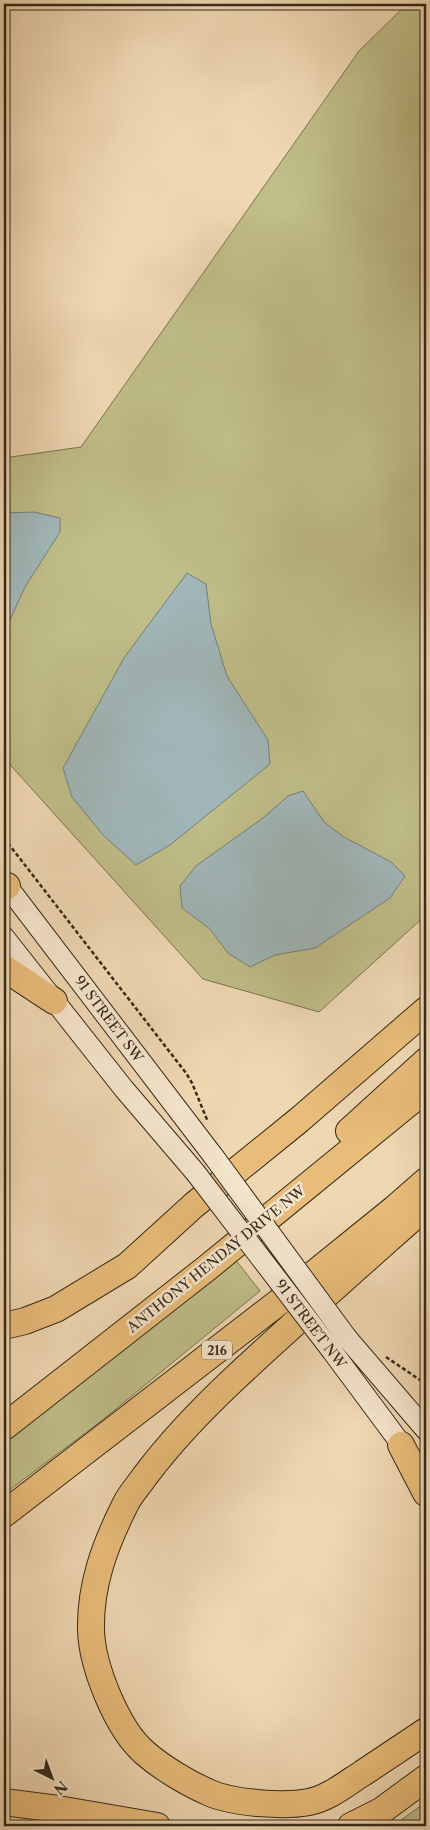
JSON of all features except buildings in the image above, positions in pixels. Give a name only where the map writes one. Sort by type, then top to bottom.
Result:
[{"type":"highway","points":[[4,968],[54,1001]]},
{"type":"highway","points":[[4,1326],[25,1321],[56,1309],[127,1266],[194,1205],[299,1120],[426,1010]]},
{"type":"highway","points":[[207,1268],[292,1180],[426,1061]]},
{"type":"highway","name":"ANTHONY HENDAY DRIVE NW","points":[[4,1427],[207,1268],[426,1089]]},
{"type":"highway","name":"216","points":[[4,1514],[279,1302],[394,1210],[426,1181]]},
{"type":"highway","points":[[426,1206],[263,1352],[195,1416],[164,1450],[126,1502],[102,1554],[94,1589],[91,1631],[96,1666],[109,1701],[128,1732],[144,1752],[170,1771],[210,1793],[237,1801],[284,1804],[311,1802],[335,1791],[426,1731]]},
{"type":"highway","points":[[401,1445],[426,1493]]},
{"type":"highway","points":[[351,1826],[381,1811],[426,1778]]},
{"type":"highway","points":[[4,1802],[58,1808],[157,1826]]},
{"type":"main road","name":"91 STREET SW","points":[[5,885],[214,1158]]},
{"type":"main road","points":[[4,937],[54,1001]]},
{"type":"main road","name":"91 STREET NW","points":[[54,1001],[124,1089],[340,1344],[426,1430]]},
{"type":"main road","name":"91 STREET NW","points":[[214,1158],[340,1344],[401,1445],[426,1477]]},
{"type":"lane","points":[[4,8],[8,4]]},
{"type":"path","points":[[4,838],[186,1073],[210,1126]]},
{"type":"path","points":[[378,1353],[426,1384]]},
{"type":"shaded area","points":[[407,4],[426,4],[426,915],[319,1012],[203,979],[4,758],[4,458],[81,447],[359,51]]},
{"type":"shaded area","points":[[34,512],[60,518],[60,532],[25,587],[4,633],[4,513]]},
{"type":"shaded area","points":[[187,573],[206,584],[211,624],[227,676],[268,740],[270,764],[170,845],[136,865],[103,835],[72,797],[63,768],[124,658]]},
{"type":"shaded area","points":[[303,791],[325,823],[344,837],[391,862],[405,876],[390,898],[315,948],[275,955],[250,967],[228,953],[210,929],[182,908],[180,886],[196,866],[263,818],[288,796]]},
{"type":"shaded area","points":[[235,1259],[260,1291],[100,1422],[4,1494],[4,1439]]},
{"type":"shaded area","points":[[426,1802],[426,1826],[393,1826]]}]
